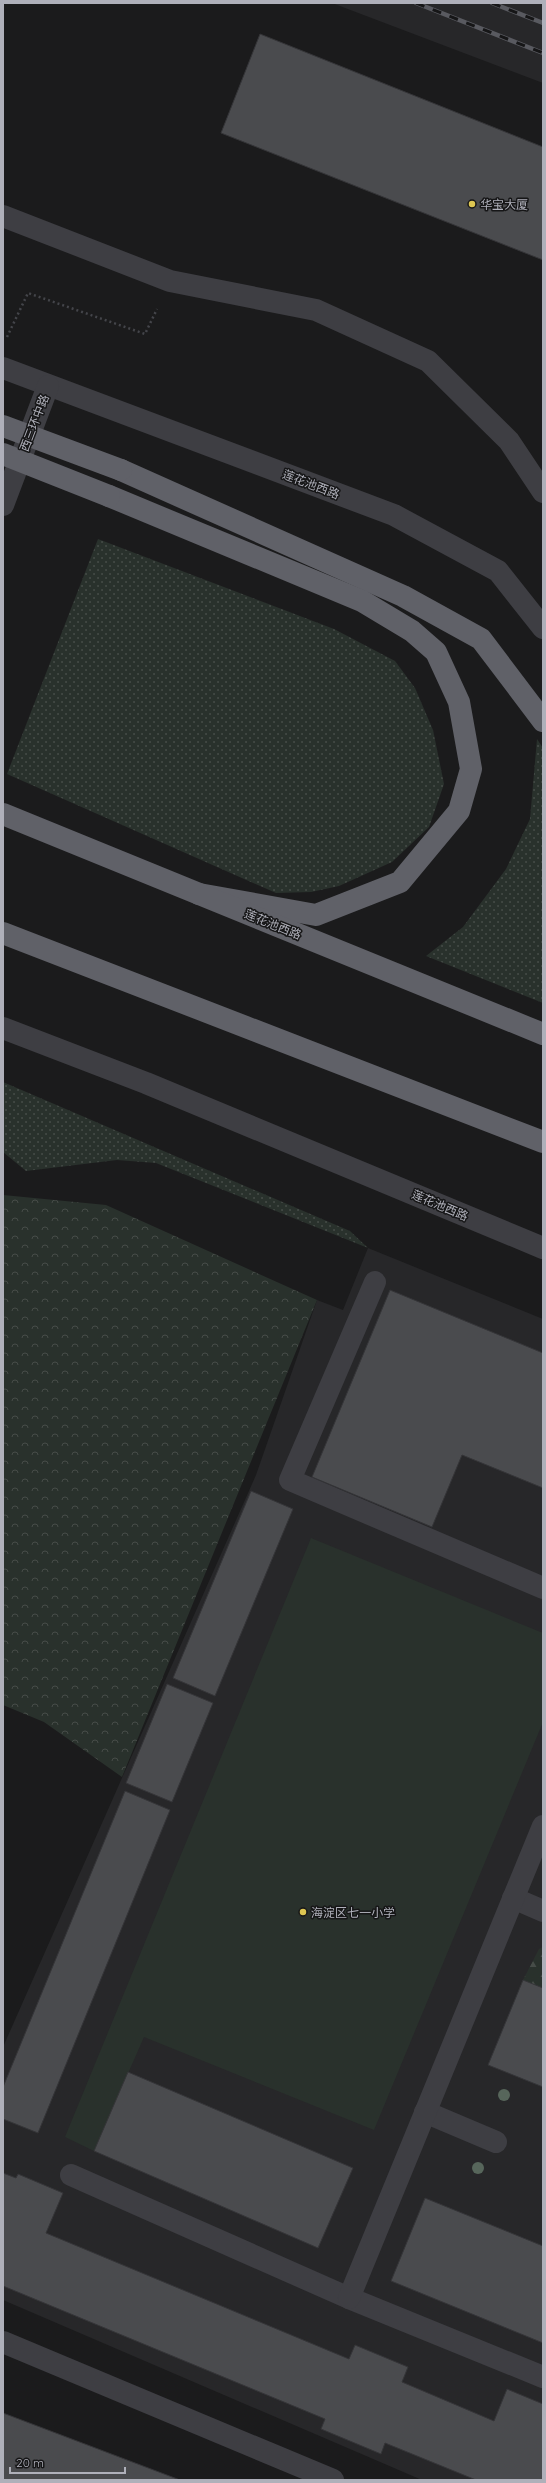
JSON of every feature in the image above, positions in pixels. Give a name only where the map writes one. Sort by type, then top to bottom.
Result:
[{"type":"highway","points":[[3,426],[121,470],[402,596],[481,639],[543,720]]},
{"type":"highway","points":[[3,454],[109,496],[362,601],[412,631],[436,652],[459,702],[471,769],[459,811],[400,882],[316,915],[199,894]]},
{"type":"highway","name":"莲花池西路","points":[[3,814],[543,1034]]},
{"type":"highway","points":[[3,933],[543,1142]]},
{"type":"street","points":[[3,216],[170,281],[316,310],[428,361],[509,442],[543,492]]},
{"type":"street","name":"西三环中路","points":[[3,368],[48,386],[3,505]]},
{"type":"street","name":"莲花池西路","points":[[48,386],[394,515],[498,571],[543,628]]},
{"type":"street","name":"莲花池西路","points":[[3,1028],[146,1083],[543,1248]]},
{"type":"street","points":[[375,1282],[290,1480],[543,1588]]},
{"type":"street","points":[[349,2298],[543,1826]]},
{"type":"street","points":[[513,1898],[543,1911]]},
{"type":"street","points":[[425,2112],[496,2142]]},
{"type":"street","points":[[71,2174],[349,2298],[543,2377]]},
{"type":"street","points":[[3,2342],[333,2480]]},
{"type":"path","points":[[6,340],[28,292],[145,334],[170,281]]},
{"type":"shaded area","points":[[332,3],[543,3],[543,83]]},
{"type":"shaded area","name":"海淀区七一小学","points":[[368,1248],[543,1319],[543,2480],[422,2480],[3,2300],[3,2047],[256,1475],[317,1300],[343,1310]]},
{"type":"green space","points":[[98,539],[334,629],[395,661],[415,688],[433,730],[444,784],[429,827],[392,862],[339,886],[311,892],[276,893],[7,774]]},
{"type":"green space","points":[[537,739],[543,748],[543,1003],[426,956],[463,927],[506,869],[530,819]]},
{"type":"green space","points":[[3,1082],[350,1231],[368,1248],[156,1163],[117,1160],[26,1171],[3,1152]]},
{"type":"green space","points":[[3,1195],[106,1205],[317,1300],[122,1777],[44,1722],[3,1705]]},
{"type":"green space","points":[[311,1538],[543,1633],[543,1722],[374,2130],[144,2037],[94,2151],[65,2137]]},
{"type":"green space","points":[[543,1947],[543,1988],[523,1980],[539,1949]]},
{"type":"building","name":"华宝大厦","points":[[260,34],[543,147],[543,260],[221,133]]},
{"type":"building","points":[[390,1290],[543,1353],[543,1488],[462,1455],[432,1527],[312,1477]]},
{"type":"building","points":[[251,1491],[293,1509],[215,1696],[173,1678]]},
{"type":"building","points":[[167,1684],[213,1703],[172,1802],[126,1783]]},
{"type":"building","points":[[125,1791],[170,1810],[38,2133],[3,2119],[3,2087]]},
{"type":"building","points":[[523,1980],[543,1988],[543,2087],[488,2065]]},
{"type":"building","points":[[128,2072],[353,2168],[318,2248],[94,2151]]},
{"type":"building","points":[[3,2173],[16,2178],[18,2174],[63,2193],[46,2233],[349,2359],[355,2345],[408,2367],[402,2382],[494,2421],[507,2389],[543,2404],[543,2480],[476,2480],[385,2443],[381,2454],[321,2429],[325,2419],[3,2286]]},
{"type":"building","points":[[425,2198],[543,2246],[543,2343],[391,2281]]},
{"type":"building","points":[[3,2413],[180,2480],[3,2480]]},
{"type":"railway","points":[[416,3],[543,53]]},
{"type":"railway","points":[[492,3],[543,23]]},
{"type":"place","name":"华宝大厦","points":[[472,204]]},
{"type":"place","name":"海淀区七一小学","points":[[303,1912]]}]
